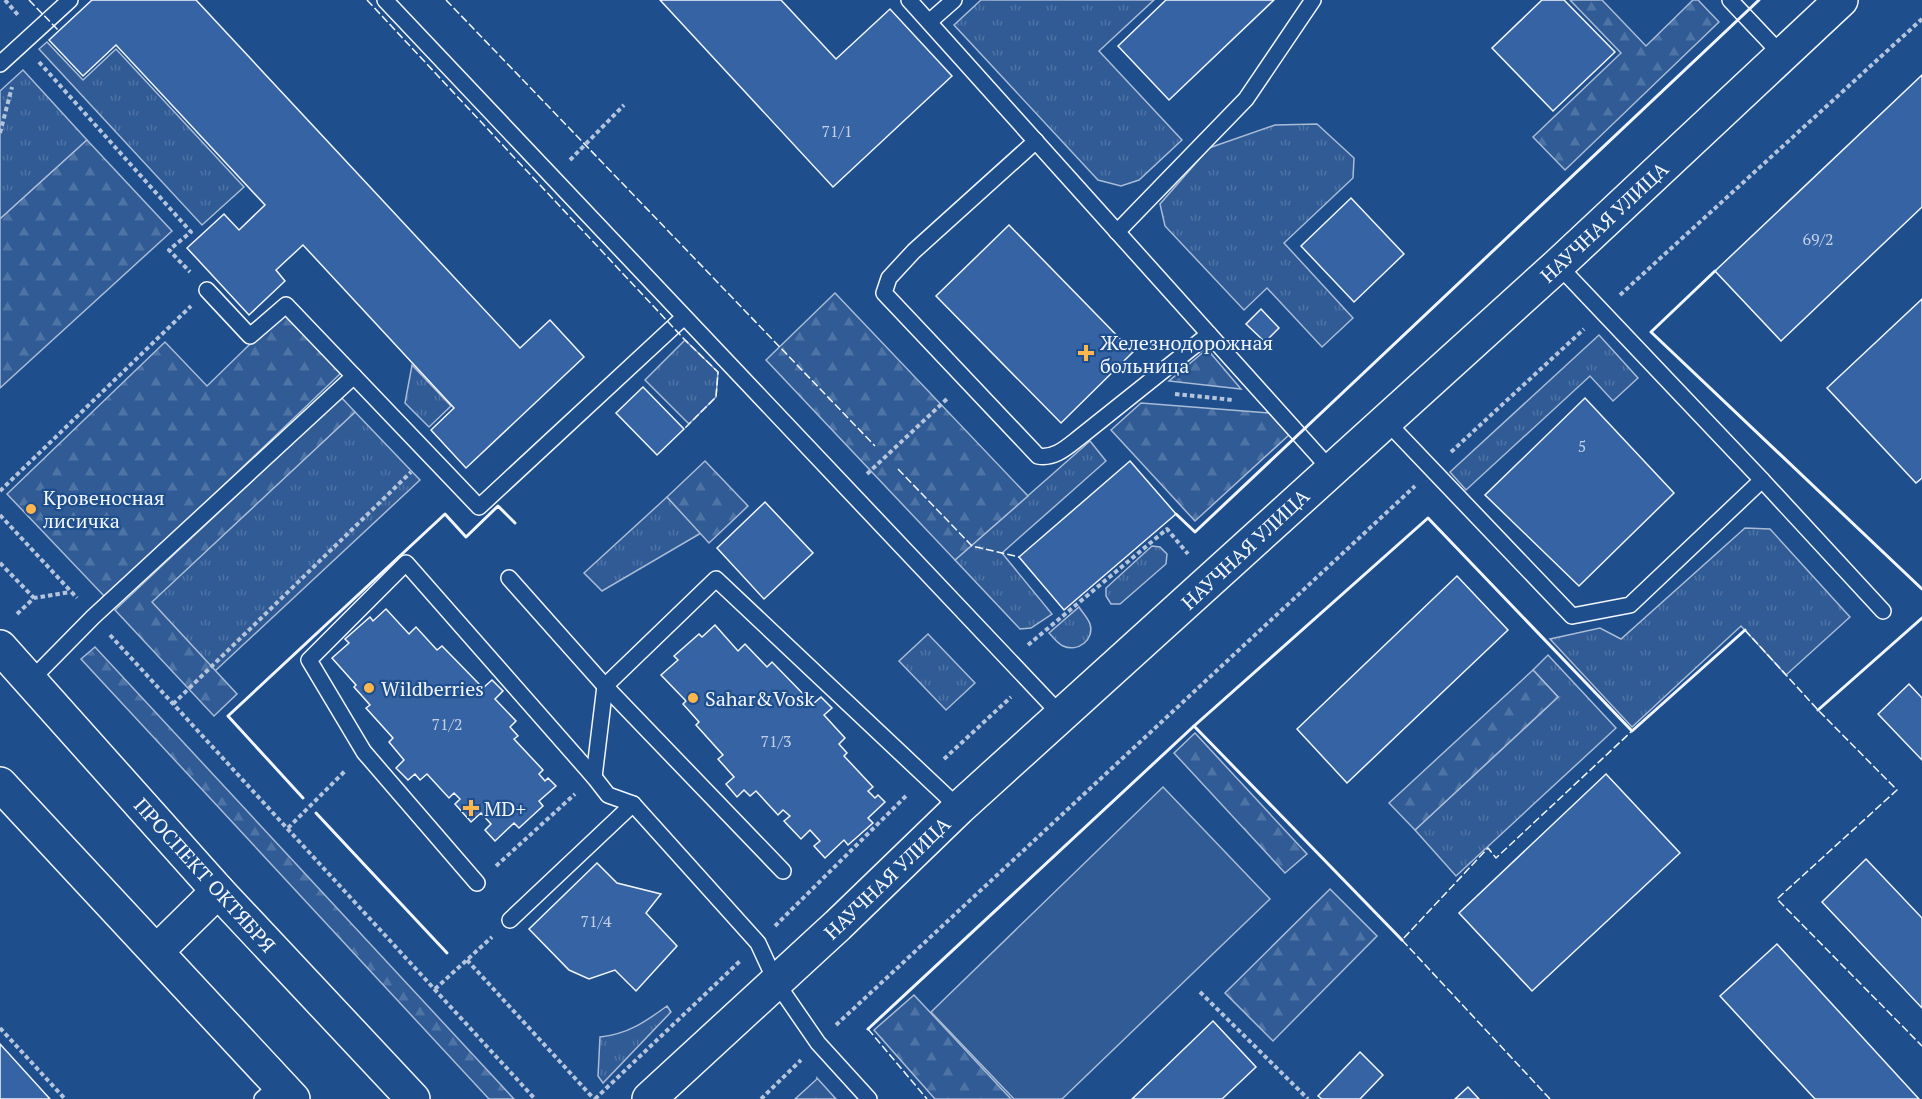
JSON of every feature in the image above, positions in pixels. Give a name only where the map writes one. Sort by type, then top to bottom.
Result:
[{"type":"street","name":"НАУЧНАЯ УЛИЦА","points":[[649,1099],[959,808],[1558,265],[1841,0]]},
{"type":"street","name":"ПРОСПЕКТ ОКТЯБРЯ","points":[[0,647],[218,891],[413,1099]]},
{"type":"street","points":[[0,784],[157,951],[278,1094]]},
{"type":"street","points":[[157,951],[218,891]]},
{"type":"lane","points":[[0,64],[70,0]]},
{"type":"lane","points":[[909,0],[1331,470]]},
{"type":"lane","points":[[929,22],[954,0]]},
{"type":"lane","points":[[1117,232],[1246,99],[1313,0]]},
{"type":"lane","points":[[1730,0],[1782,55]]},
{"type":"lane","points":[[387,1],[1061,715]]},
{"type":"lane","points":[[1036,141],[914,251],[889,278],[884,293],[1038,456],[1048,457],[1058,453],[1209,334]]},
{"type":"lane","points":[[1558,265],[1883,611]]},
{"type":"lane","points":[[207,290],[250,336],[286,304],[479,507],[684,317]]},
{"type":"lane","points":[[29,682],[93,617],[354,376]]},
{"type":"lane","points":[[1385,420],[1572,616],[1629,605],[1762,480]]},
{"type":"lane","points":[[477,884],[364,753],[309,660],[406,563],[608,795],[633,804],[758,943],[776,982],[818,1043],[869,1099]]},
{"type":"lane","points":[[509,578],[605,686],[783,871]]},
{"type":"lane","points":[[594,777],[605,686],[716,579],[959,808]]},
{"type":"lane","points":[[510,920],[633,804]]},
{"type":"path","points":[[761,1099],[818,1043],[1432,469],[1680,239],[1922,20]]},
{"type":"path","points":[[0,492],[207,290],[169,250],[190,231],[23,43]]},
{"type":"path","points":[[552,177],[624,105]]},
{"type":"path","points":[[849,491],[967,380]]},
{"type":"path","points":[[1139,390],[1272,405]]},
{"type":"path","points":[[173,704],[429,454]]},
{"type":"path","points":[[0,515],[535,1099]]},
{"type":"path","points":[[1009,660],[1167,529],[1193,559]]},
{"type":"path","points":[[0,563],[34,598]]},
{"type":"path","points":[[17,614],[34,598],[71,592]]},
{"type":"path","points":[[467,960],[595,1099],[758,943],[926,776],[1028,681]]},
{"type":"path","points":[[288,828],[364,753]]},
{"type":"path","points":[[477,884],[594,777]]},
{"type":"path","points":[[435,989],[510,920]]},
{"type":"path","points":[[1200,992],[1308,1099]]},
{"type":"path","points":[[0,1028],[65,1099]]},
{"type":"green space","points":[[981,0],[1154,0],[1099,51],[1182,140],[1139,180],[1121,186],[1098,180],[954,25]]},
{"type":"green space","points":[[1570,0],[1602,0],[1646,46],[1693,0],[1698,0],[1719,22],[1565,170],[1533,137],[1621,53]]},
{"type":"green space","points":[[47,42],[83,80],[116,49],[244,187],[202,225],[39,49]]},
{"type":"green space","points":[[23,70],[87,140],[0,219],[0,91]]},
{"type":"green space","points":[[1317,124],[1354,158],[1353,178],[1284,243],[1353,318],[1322,347],[1267,288],[1244,310],[1165,226],[1160,204],[1209,148],[1275,125]]},
{"type":"green space","points":[[87,140],[172,231],[0,388],[0,219]]},
{"type":"green space","points":[[835,293],[1028,496],[955,560],[766,360]]},
{"type":"green space","points":[[284,311],[342,372],[106,598],[7,494],[165,342],[207,386]]},
{"type":"green space","points":[[1599,335],[1638,378],[1613,401],[1590,376],[1466,490],[1450,472]]},
{"type":"green space","points":[[685,340],[718,372],[716,397],[689,424],[645,380]]},
{"type":"green space","points":[[1207,349],[1241,389],[1169,381]]},
{"type":"green space","points":[[412,365],[451,406],[429,427],[405,403]]},
{"type":"green space","points":[[341,397],[355,412],[152,602],[237,694],[214,716],[115,610]]},
{"type":"green space","points":[[1141,403],[1269,413],[1289,435],[1195,521],[1111,430]]},
{"type":"green space","points":[[355,412],[420,480],[215,671],[151,602]]},
{"type":"green space","points":[[1090,441],[1106,461],[1002,553],[1052,614],[1031,628],[1020,629],[955,560]]},
{"type":"green space","points":[[705,461],[748,506],[709,543],[667,497]]},
{"type":"green space","points":[[667,497],[701,533],[602,591],[584,573]]},
{"type":"green space","points":[[1745,528],[1770,529],[1850,617],[1786,675],[1741,626],[1632,727],[1550,639],[1600,628],[1621,639]]},
{"type":"green space","points":[[1152,546],[1160,547],[1167,554],[1166,564],[1120,604],[1111,604],[1106,596],[1106,588]]},
{"type":"green space","points":[[1079,607],[1090,624],[1090,635],[1084,643],[1069,648],[1057,642],[1049,633]]},
{"type":"green space","points":[[928,634],[975,683],[946,710],[899,661]]},
{"type":"green space","points":[[95,647],[514,1099],[489,1099],[81,659]]},
{"type":"green space","points":[[1548,655],[1616,728],[1456,876],[1415,830],[1558,697],[1533,670]]},
{"type":"green space","points":[[1533,670],[1558,697],[1415,830],[1389,803]]},
{"type":"green space","points":[[1195,733],[1307,854],[1285,873],[1174,753]]},
{"type":"green space","points":[[1330,889],[1377,936],[1273,1041],[1225,993]]},
{"type":"green space","points":[[914,995],[1011,1099],[935,1099],[874,1030]]},
{"type":"green space","points":[[667,1006],[671,1012],[603,1083],[598,1076],[600,1037],[636,1026]]},
{"type":"green space","points":[[817,1079],[836,1099],[795,1099]]},
{"type":"shaded area","points":[[1163,787],[1270,899],[1062,1099],[1014,1099],[931,1012]]},
{"type":"building","points":[[92,0],[196,0],[520,348],[550,320],[584,357],[466,468],[431,430],[454,408],[303,245],[276,270],[285,281],[249,315],[187,248],[224,214],[239,230],[265,205],[116,45],[83,76],[49,40]]},
{"type":"building","points":[[660,0],[781,0],[836,59],[890,9],[952,76],[833,187]]},
{"type":"building","points":[[1166,0],[1274,0],[1169,100],[1118,46]]},
{"type":"building","points":[[1542,0],[1564,0],[1615,52],[1553,111],[1492,48]]},
{"type":"building","points":[[1922,75],[1922,207],[1781,341],[1715,271]]},
{"type":"building","points":[[1351,198],[1404,254],[1354,302],[1301,246]]},
{"type":"building","points":[[1009,225],[1133,352],[1061,423],[936,296]]},
{"type":"building","points":[[1922,299],[1922,478],[1916,483],[1827,388]]},
{"type":"building","points":[[1261,309],[1279,328],[1265,342],[1246,324]]},
{"type":"building","points":[[643,387],[684,429],[657,455],[616,413]]},
{"type":"building","points":[[1585,398],[1674,493],[1579,586],[1485,495]]},
{"type":"building","points":[[1130,461],[1176,514],[1064,610],[1019,557]]},
{"type":"building","points":[[765,502],[813,553],[764,599],[717,548]]},
{"type":"building","points":[[1457,576],[1508,630],[1347,783],[1297,729]]},
{"type":"building","points":[[386,609],[409,634],[416,627],[437,650],[442,646],[483,688],[492,680],[503,691],[495,699],[516,721],[510,727],[518,736],[514,739],[543,770],[539,774],[545,781],[548,778],[556,786],[539,801],[543,806],[519,828],[514,823],[495,841],[485,830],[491,824],[481,813],[471,822],[455,804],[460,799],[454,793],[449,798],[427,774],[420,780],[415,774],[408,780],[396,768],[404,760],[389,742],[393,738],[366,708],[370,705],[332,658],[349,643],[345,639],[370,617],[373,621]]},
{"type":"building","points":[[715,625],[738,651],[745,644],[767,667],[772,662],[813,704],[821,697],[832,708],[824,715],[845,738],[839,744],[847,753],[844,756],[873,787],[868,791],[875,798],[878,795],[885,802],[868,818],[873,823],[848,845],[844,840],[825,858],[814,846],[820,841],[810,830],[801,839],[784,821],[790,816],[783,810],[778,815],[756,791],[750,796],[744,790],[737,797],[726,784],[734,777],[718,759],[723,755],[696,725],[699,722],[683,704],[686,701],[661,675],[678,660],[674,656],[699,634],[702,637]]},
{"type":"building","points":[[1909,684],[1922,698],[1922,760],[1878,714]]},
{"type":"building","points":[[1606,774],[1680,853],[1532,991],[1459,913]]},
{"type":"building","points":[[1866,859],[1922,918],[1922,1008],[1822,902]]},
{"type":"building","points":[[597,863],[617,883],[661,894],[646,913],[677,946],[636,991],[615,970],[589,979],[569,970],[529,929]]},
{"type":"building","points":[[1777,944],[1919,1099],[1815,1099],[1720,996]]},
{"type":"building","points":[[1213,1021],[1256,1067],[1222,1099],[1132,1099]]},
{"type":"building","points":[[0,1044],[50,1099],[0,1099]]},
{"type":"building","points":[[1360,1052],[1383,1075],[1360,1099],[1322,1099],[1318,1096]]},
{"type":"building","points":[[1468,1087],[1479,1099],[1455,1099]]},
{"type":"fence","points":[[29,0],[59,31]]},
{"type":"fence","points":[[367,0],[685,340],[718,372],[716,397],[684,429]]},
{"type":"fence","points":[[446,0],[875,446]]},
{"type":"fence","points":[[898,469],[972,546],[1019,557]]},
{"type":"fence","points":[[1745,630],[1818,710],[1897,790],[1777,899],[1922,1046]]},
{"type":"fence","points":[[1550,1099],[1402,940],[1488,848],[1496,858],[1632,731]]},
{"type":"fence","points":[[868,1029],[927,1099]]},
{"type":"wall","points":[[1176,514],[1195,532],[1759,0]]},
{"type":"wall","points":[[1715,271],[1651,332],[1922,589]]},
{"type":"wall","points":[[303,798],[228,716],[445,514],[466,537],[498,506],[515,523]]},
{"type":"wall","points":[[868,1029],[1194,726],[1428,518],[1632,731],[1745,630]]},
{"type":"wall","points":[[1818,710],[1922,618]]},
{"type":"wall","points":[[1194,726],[1402,940]]},
{"type":"wall","points":[[316,813],[447,953]]},
{"type":"place","name":"Железнодорожная больница","points":[[1086,353]]},
{"type":"place","name":"Кровеносная лисичка","points":[[31,509]]},
{"type":"place","name":"Wildberries","points":[[369,688]]},
{"type":"place","name":"Sahar&Vosk","points":[[693,698]]},
{"type":"place","name":"MD+","points":[[471,808]]}]
